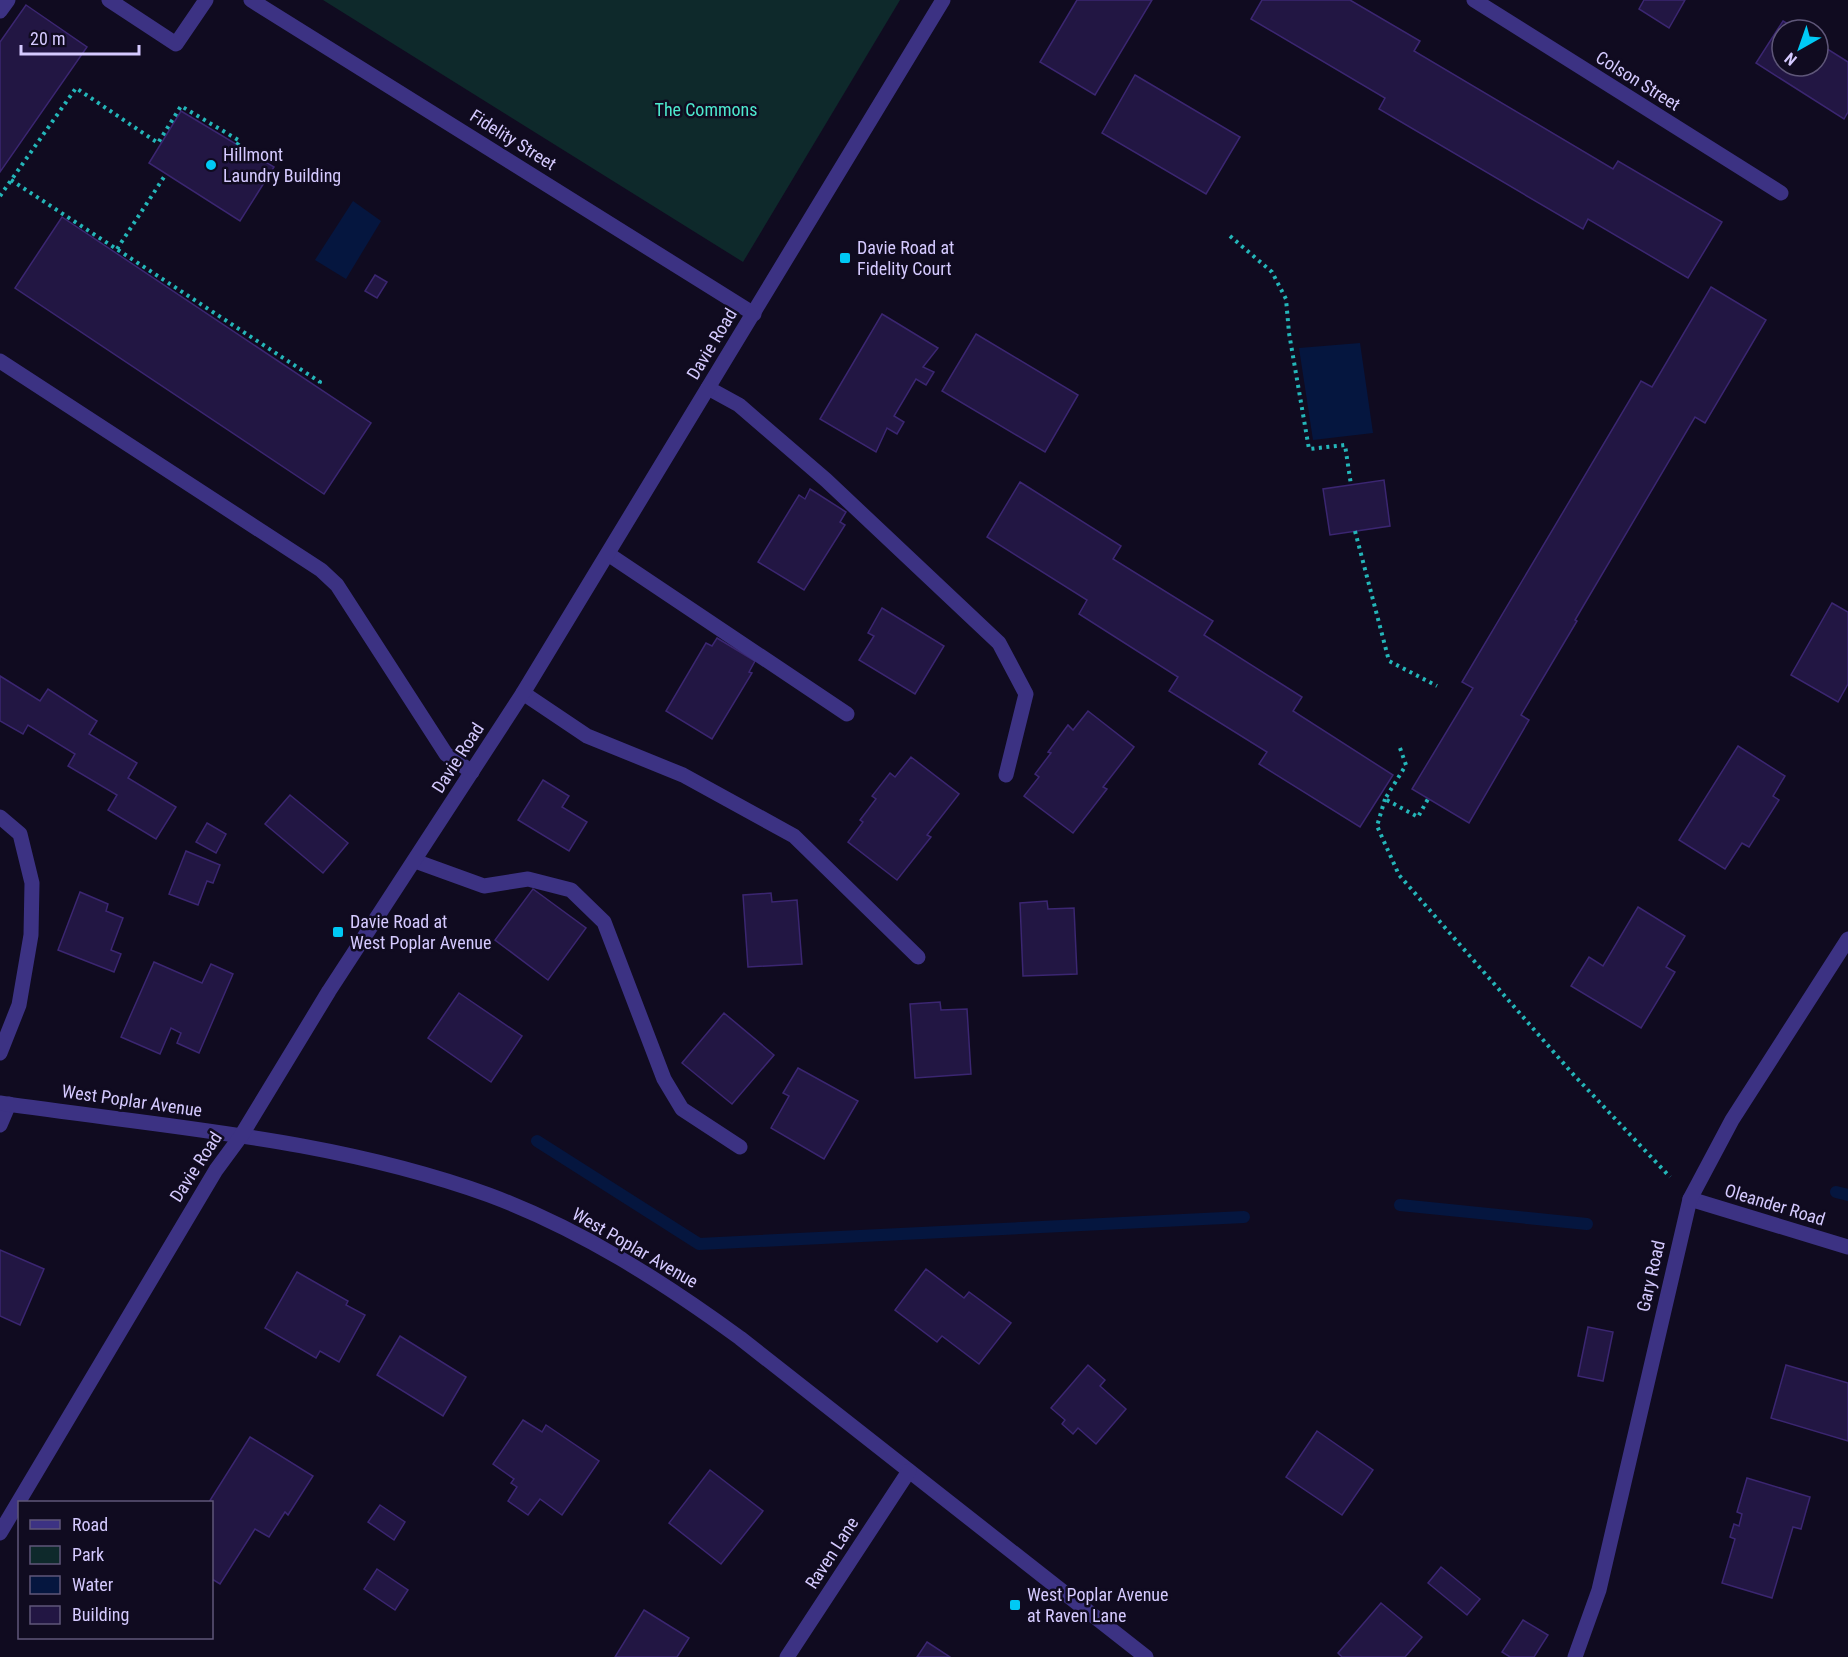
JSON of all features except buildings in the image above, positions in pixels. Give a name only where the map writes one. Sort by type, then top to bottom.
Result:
[{"type":"street","points":[[0,11],[8,0]]},
{"type":"street","points":[[109,0],[176,44],[206,0]]},
{"type":"street","name":"Fidelity Street","points":[[251,0],[754,314]]},
{"type":"street","name":"Davie Road","points":[[19,1501],[216,1170],[241,1136],[329,991],[523,693],[943,0]]},
{"type":"street","name":"Colson Street","points":[[1474,0],[1781,193]]},
{"type":"street","points":[[0,361],[321,570],[337,585],[446,754],[472,772]]},
{"type":"street","points":[[708,388],[739,405],[817,473],[999,643],[1026,694],[1006,775]]},
{"type":"street","points":[[608,554],[847,714]]},
{"type":"street","points":[[523,693],[587,736],[683,774],[794,836],[918,957]]},
{"type":"street","points":[[0,817],[20,834],[32,883],[31,935],[20,1005],[0,1053]]},
{"type":"street","points":[[414,861],[484,886],[528,879],[571,890],[604,922],[664,1079],[682,1109],[740,1147]]},
{"type":"street","name":"Gary Road","points":[[1575,1657],[1599,1590],[1690,1198],[1732,1120],[1848,939]]},
{"type":"street","points":[[0,1125],[5,1104]]},
{"type":"street","name":"West Poplar Avenue","points":[[5,1104],[241,1136],[316,1148],[390,1164],[489,1196],[581,1237],[667,1286],[702,1311],[1146,1657]]},
{"type":"street","name":"Oleander Road","points":[[1690,1198],[1848,1247]]},
{"type":"street","name":"Raven Lane","points":[[787,1657],[909,1471]]},
{"type":"street","name":"Davie Road","points":[[0,1533],[18,1503]]},
{"type":"path","points":[[0,196],[76,88],[158,143],[181,106],[240,141],[237,145]]},
{"type":"path","points":[[117,249],[166,174]]},
{"type":"path","points":[[11,180],[320,381],[317,387]]},
{"type":"path","points":[[1230,236],[1272,272],[1286,299],[1289,333],[1309,449],[1345,444],[1351,485]]},
{"type":"path","points":[[1354,531],[1389,661],[1437,686]]},
{"type":"path","points":[[1400,748],[1406,765],[1386,799],[1377,825],[1399,875],[1572,1073],[1690,1198]]},
{"type":"path","points":[[1386,799],[1418,817],[1428,799]]},
{"type":"green space","name":"The Commons","points":[[323,0],[900,0],[743,262]]},
{"type":"water","points":[[353,201],[381,221],[346,279],[315,260]]},
{"type":"water","points":[[1360,343],[1373,433],[1313,440],[1299,348]]},
{"type":"waterway","points":[[537,1141],[699,1244],[1244,1217]]},
{"type":"waterway","points":[[1836,1192],[1848,1195]]},
{"type":"waterway","points":[[1400,1205],[1587,1224]]},
{"type":"place","name":"Hillmont Laundry Building","points":[[211,165]]},
{"type":"place","name":"Davie Road at Fidelity Court","points":[[845,258]]},
{"type":"place","name":"Davie Road at West Poplar Avenue","points":[[338,932]]},
{"type":"place","name":"West Poplar Avenue at Raven Lane","points":[[1015,1605]]}]
